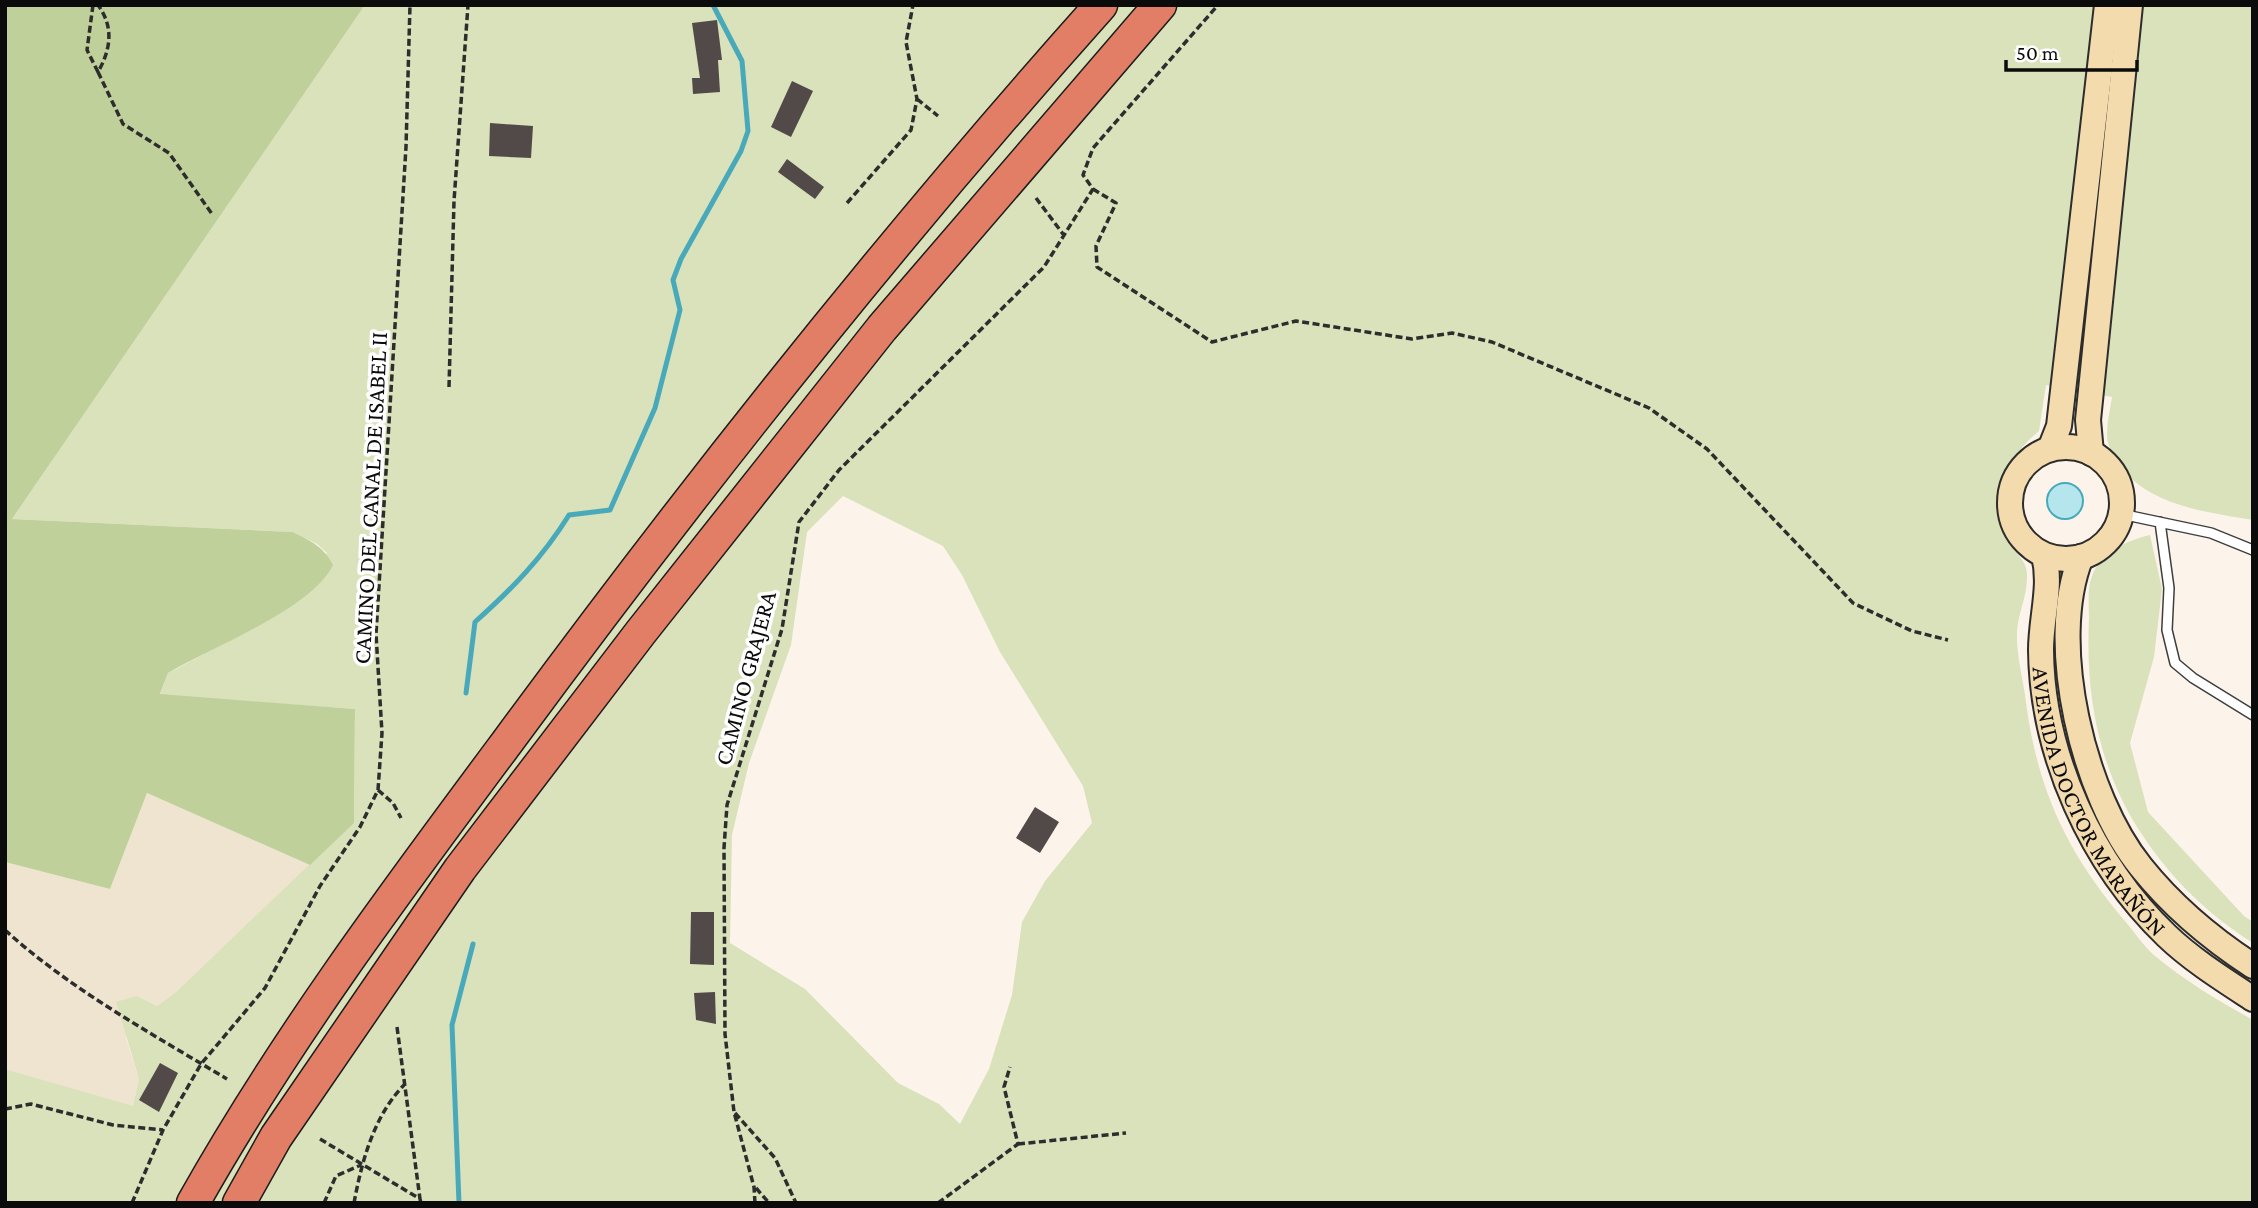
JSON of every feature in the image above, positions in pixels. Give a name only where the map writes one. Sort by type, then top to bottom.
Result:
[{"type":"highway","points":[[193,1203],[244,1113],[428,849],[624,583],[999,119],[1086,5]]},
{"type":"highway","points":[[999,119],[1101,5]]},
{"type":"highway","points":[[239,1203],[276,1137],[469,858],[641,632],[882,328],[1160,5]]},
{"type":"highway","points":[[1060,120],[1140,51],[1181,5]]},
{"type":"street","points":[[2050,449],[2059,426],[2107,5]]},
{"type":"street","points":[[2091,453],[2088,420],[2130,5]]},
{"type":"street","points":[[2071,447],[2091,453],[2110,468],[2120,490],[2121,514],[2113,534],[2099,548],[2081,558],[2062,559],[2044,555],[2025,542],[2013,522],[2010,499],[2015,477],[2030,459],[2050,449],[2071,447]]},
{"type":"street","name":"AVENIDA DOCTOR MARAÑÓN","points":[[2044,555],[2048,574],[2041,650],[2045,686],[2050,721],[2074,803],[2118,882],[2134,900],[2168,937],[2253,999]]},
{"type":"street","points":[[2081,558],[2076,570],[2067,648],[2076,717],[2099,794],[2139,865],[2188,919],[2253,966]]},
{"type":"lane","points":[[2121,514],[2211,534],[2253,550]]},
{"type":"lane","points":[[2160,522],[2169,588],[2167,629],[2175,663],[2193,678],[2253,715]]},
{"type":"path","points":[[95,5],[87,50],[123,124],[169,153],[212,214]]},
{"type":"path","points":[[95,5],[107,17],[110,38],[106,58],[98,72]]},
{"type":"path","name":"CAMINO DEL CANAL DE ISABEL II","points":[[131,1203],[163,1130],[201,1064],[265,988],[320,886],[360,827],[379,790],[383,733],[376,634],[407,147],[410,5]]},
{"type":"path","points":[[449,387],[454,201],[468,5]]},
{"type":"path","points":[[847,204],[911,130],[917,99],[906,42],[914,5]]},
{"type":"path","points":[[1218,5],[1093,148],[1083,174],[1093,189],[1116,203],[1097,246],[1097,267],[1212,342],[1296,321],[1412,340],[1452,333],[1492,342],[1649,408],[1707,449],[1853,603],[1912,631],[1948,640]]},
{"type":"path","points":[[917,99],[938,116]]},
{"type":"path","name":"CAMINO GRAJERA","points":[[755,1203],[754,1187],[734,1112],[724,1034],[724,848],[727,805],[782,629],[799,522],[839,470],[1044,267],[1093,189]]},
{"type":"path","points":[[1036,198],[1063,234]]},
{"type":"path","points":[[379,790],[393,803],[401,818]]},
{"type":"path","points":[[5,930],[97,998],[227,1079]]},
{"type":"path","points":[[397,1027],[420,1201]]},
{"type":"path","points":[[1010,1067],[1004,1087],[1018,1144]]},
{"type":"path","points":[[354,1203],[361,1165],[387,1103],[405,1084]]},
{"type":"path","points":[[5,1109],[31,1104],[113,1125],[163,1130]]},
{"type":"path","points":[[734,1112],[775,1158],[796,1203]]},
{"type":"path","points":[[938,1203],[1018,1144],[1126,1133]]},
{"type":"path","points":[[320,1139],[420,1201]]},
{"type":"path","points":[[324,1203],[336,1175],[361,1165]]},
{"type":"path","points":[[754,1187],[769,1203]]},
{"type":"shaded area","points":[[147,793],[310,865],[177,991],[157,1006],[137,996],[126,1038],[139,1079],[133,1107],[5,1069],[5,862],[110,889]]},
{"type":"green space","points":[[5,5],[365,5],[12,519],[293,532],[321,549],[333,565],[322,581],[283,612],[168,673],[160,694],[355,709],[354,823],[310,865],[147,793],[110,889],[5,862]]},
{"type":"green space","points":[[365,5],[2253,5],[2253,520],[2190,508],[2151,493],[2134,481],[2109,446],[2107,429],[2112,397],[2046,385],[2039,431],[2017,454],[2009,467],[1999,497],[1999,512],[2009,543],[2026,569],[2027,582],[2019,617],[2017,647],[2037,759],[2056,815],[2085,868],[2103,894],[2151,952],[2190,982],[2253,1020],[2253,1203],[5,1203],[5,1069],[133,1106],[139,1079],[116,1002],[137,996],[157,1006],[177,991],[354,822],[355,709],[160,695],[168,673],[251,630],[296,602],[327,553],[317,544],[293,532],[12,519]],"holes":[[[843,496],[943,546],[962,575],[1000,652],[1083,786],[1092,823],[1045,881],[1022,922],[1012,995],[989,1069],[960,1124],[939,1104],[898,1083],[805,989],[730,943],[732,835],[749,763],[791,645],[807,532]]]},
{"type":"green space","points":[[2150,535],[2162,589],[2154,657],[2130,743],[2148,812],[2244,916],[2253,922],[2253,943],[2221,921],[2192,896],[2154,852],[2115,785],[2098,732],[2088,647],[2090,581],[2096,568],[2108,554],[2124,544]]},
{"type":"water","points":[[2065,483],[2078,488],[2083,501],[2078,514],[2065,519],[2052,514],[2047,501],[2052,488]]},
{"type":"building","points":[[717,20],[722,60],[718,60],[720,92],[693,94],[692,78],[700,78],[692,23]]},
{"type":"building","points":[[792,81],[813,91],[791,137],[771,127]]},
{"type":"building","points":[[490,123],[533,126],[531,158],[489,156]]},
{"type":"building","points":[[787,159],[824,187],[815,199],[778,172]]},
{"type":"building","points":[[1035,807],[1059,822],[1040,853],[1016,838]]},
{"type":"building","points":[[691,912],[714,912],[714,965],[690,964]]},
{"type":"building","points":[[715,992],[716,1024],[696,1020],[694,993]]},
{"type":"building","points":[[160,1063],[178,1073],[159,1112],[139,1100]]},
{"type":"waterway","points":[[466,693],[475,622],[526,572],[549,545],[569,515],[610,510],[655,408],[680,310],[673,280],[681,259],[741,151],[748,131],[742,61],[713,5]]},
{"type":"waterway","points":[[459,1203],[452,1025],[473,944]]}]
